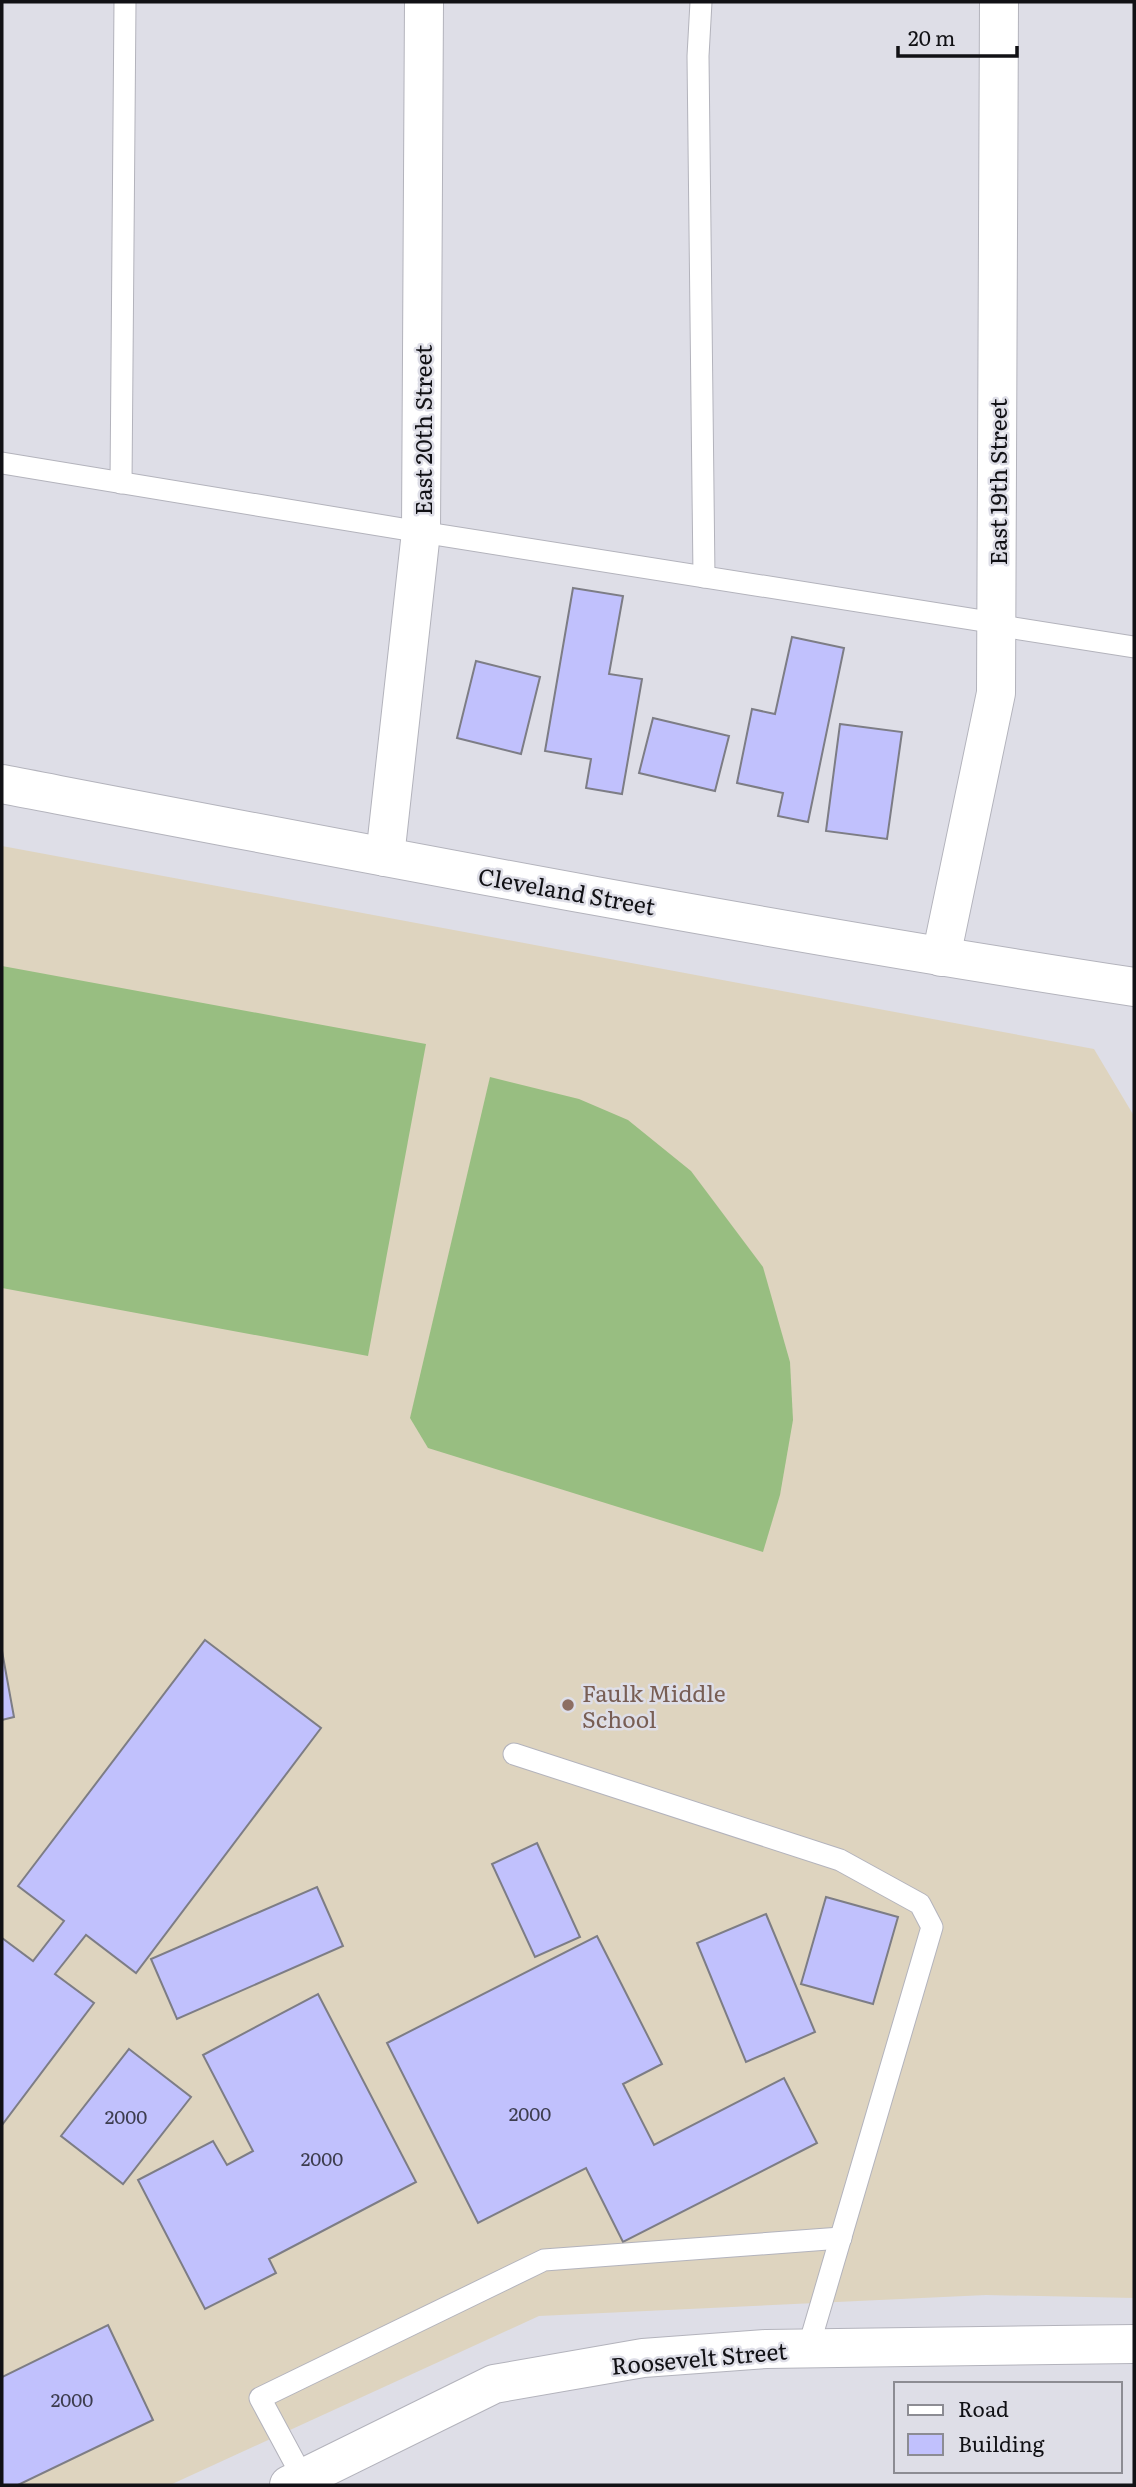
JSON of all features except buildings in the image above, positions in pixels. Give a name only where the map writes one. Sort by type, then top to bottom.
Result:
[{"type":"street","name":"East 20th Street","points":[[385,857],[421,532],[425,2]]},
{"type":"street","name":"East 19th Street","points":[[941,957],[996,693],[999,2]]},
{"type":"street","name":"Cleveland Street","points":[[2,784],[385,857],[941,957],[1134,987]]},
{"type":"street","name":"Roosevelt Street","points":[[296,2482],[494,2384],[643,2358],[766,2349],[1134,2344]]},
{"type":"lane","points":[[121,483],[125,2]]},
{"type":"lane","points":[[701,2],[698,56],[704,577]]},
{"type":"lane","points":[[2,463],[996,623],[1134,648]]},
{"type":"lane","points":[[513,1754],[840,1860],[920,1904],[932,1927],[808,2349]]},
{"type":"lane","points":[[296,2482],[260,2398],[544,2260],[841,2238]]},
{"type":"shaded area","name":"Faulk Middle School","points":[[2,846],[1094,1049],[1134,1116],[1134,2298],[986,2295],[539,2316],[170,2485],[2,2485]]},
{"type":"green space","points":[[2,966],[426,1044],[368,1356],[2,1288]]},
{"type":"green space","points":[[490,1077],[579,1099],[628,1120],[691,1171],[763,1267],[790,1362],[793,1420],[780,1495],[763,1552],[428,1448],[410,1418]]},
{"type":"place","name":"Faulk Middle School","points":[[568,1705]]}]
